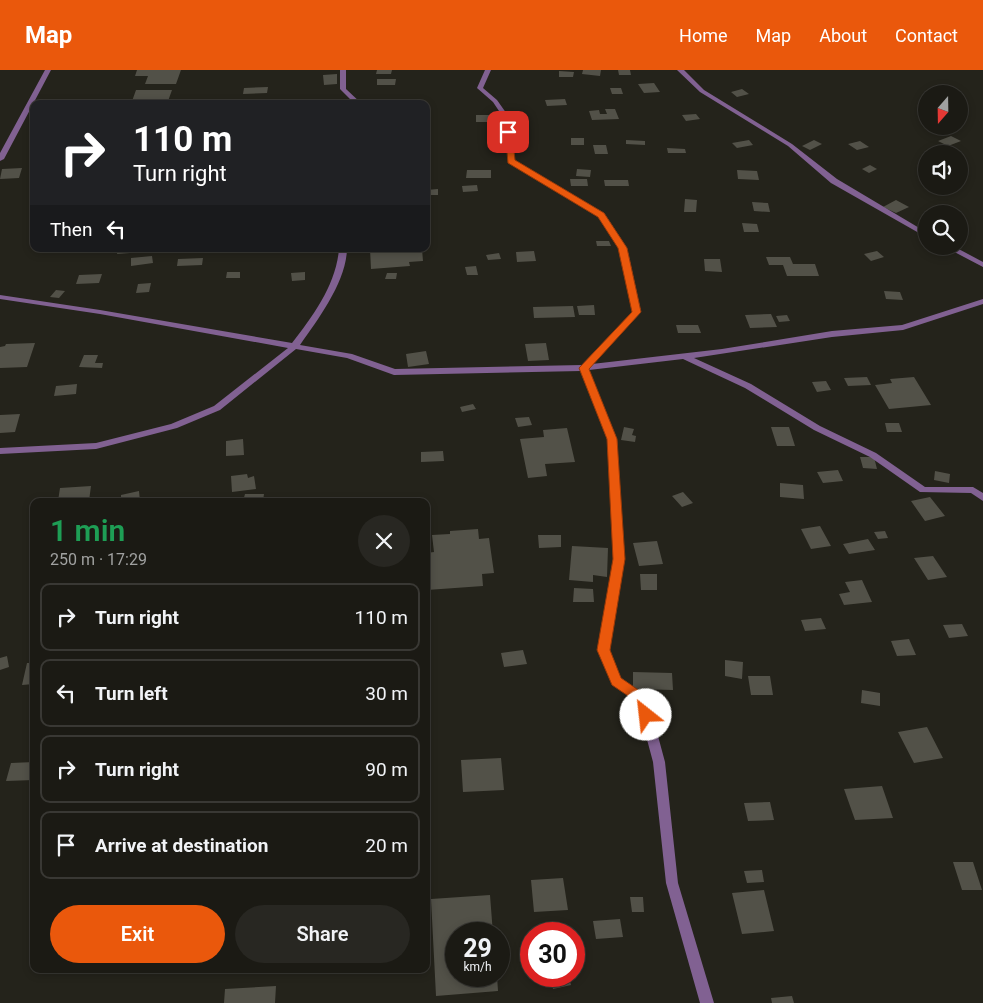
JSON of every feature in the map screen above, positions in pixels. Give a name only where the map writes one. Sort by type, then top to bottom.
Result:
[{"type":"street","points":[[32,100],[48,70]]},
{"type":"street","points":[[343,70],[343,89],[355,100]]},
{"type":"street","points":[[488,70],[480,88],[495,102],[506,118],[511,161],[602,215],[622,248],[637,312],[584,368]]},
{"type":"street","points":[[680,70],[702,91],[790,145],[834,181],[918,230]]},
{"type":"street","points":[[0,159],[30,103]]},
{"type":"street","points":[[0,451],[96,446],[174,426],[216,408],[248,385],[294,347],[322,309],[342,262],[343,252]]},
{"type":"street","points":[[964,255],[983,265]]},
{"type":"street","points":[[0,297],[100,312],[349,356],[394,372],[584,368],[684,357],[832,334],[903,327],[983,301]]},
{"type":"street","points":[[684,357],[748,386],[817,428],[873,455],[923,490],[973,490],[983,498]]},
{"type":"street","points":[[584,368],[612,439],[619,559],[603,650],[616,681],[642,699],[659,762],[672,883],[707,1003]]},
{"type":"building","points":[[137,70],[181,70],[176,84],[145,84],[148,76],[135,76]]},
{"type":"building","points":[[377,70],[392,70],[391,74],[376,74]]},
{"type":"building","points":[[583,70],[601,70],[600,76],[582,74]]},
{"type":"building","points":[[618,70],[630,70],[631,75],[619,75]]},
{"type":"building","points":[[559,71],[574,72],[573,77],[559,77]]},
{"type":"building","points":[[337,74],[337,84],[324,85],[323,75]]},
{"type":"building","points":[[377,79],[396,79],[395,85],[377,85]]},
{"type":"building","points":[[654,83],[660,92],[644,93],[638,84]]},
{"type":"building","points":[[268,87],[267,93],[243,94],[244,88]]},
{"type":"building","points":[[610,88],[621,88],[623,94],[612,94]]},
{"type":"building","points":[[742,89],[749,94],[737,97],[731,92]]},
{"type":"building","points":[[136,90],[172,90],[168,100],[132,100]]},
{"type":"building","points":[[565,99],[567,105],[547,106],[545,100]]},
{"type":"building","points":[[605,109],[615,109],[619,119],[592,120],[589,111],[599,110],[600,114],[607,114]]},
{"type":"building","points":[[696,114],[700,119],[686,121],[682,115]]},
{"type":"building","points":[[476,115],[491,115],[491,122],[476,122]]},
{"type":"building","points":[[951,136],[961,141],[946,145],[938,141]]},
{"type":"building","points":[[571,138],[584,138],[584,145],[571,145]]},
{"type":"building","points":[[626,140],[645,141],[645,145],[626,144]]},
{"type":"building","points":[[749,140],[753,145],[737,148],[732,143]]},
{"type":"building","points":[[814,140],[822,144],[810,150],[802,146]]},
{"type":"building","points":[[860,141],[869,147],[857,150],[848,144]]},
{"type":"building","points":[[593,145],[606,145],[608,154],[595,154]]},
{"type":"building","points":[[667,148],[685,149],[686,153],[668,153]]},
{"type":"building","points":[[870,165],[877,169],[869,173],[862,169]]},
{"type":"building","points":[[22,168],[19,178],[0,179],[2,169]]},
{"type":"building","points":[[577,169],[591,170],[590,177],[576,176]]},
{"type":"building","points":[[467,170],[491,170],[491,178],[466,178]]},
{"type":"building","points":[[737,170],[757,171],[759,180],[738,179]]},
{"type":"building","points":[[570,179],[587,179],[588,186],[571,186]]},
{"type":"building","points":[[604,180],[628,180],[629,186],[605,186]]},
{"type":"building","points":[[477,185],[478,191],[463,192],[462,186]]},
{"type":"building","points":[[438,189],[438,195],[430,195],[430,190]]},
{"type":"building","points":[[685,199],[697,200],[696,212],[684,212]]},
{"type":"building","points":[[896,200],[909,207],[896,213],[883,207]]},
{"type":"building","points":[[752,202],[768,203],[770,212],[754,211]]},
{"type":"building","points":[[742,223],[757,224],[759,232],[744,232]]},
{"type":"building","points":[[596,241],[609,241],[611,246],[597,246]]},
{"type":"building","points":[[534,251],[536,261],[517,262],[516,252]]},
{"type":"building","points":[[877,251],[884,257],[871,261],[864,254]]},
{"type":"building","points":[[117,252],[143,252],[117,254]]},
{"type":"building","points":[[370,252],[422,252],[423,261],[409,262],[410,266],[371,269]]},
{"type":"building","points":[[499,253],[501,259],[488,260],[486,255]]},
{"type":"building","points":[[152,256],[153,263],[131,266],[131,258]]},
{"type":"building","points":[[766,257],[790,257],[793,264],[815,264],[819,276],[787,276],[783,265],[769,265]]},
{"type":"building","points":[[203,258],[202,265],[177,266],[178,259]]},
{"type":"building","points":[[704,259],[720,259],[722,272],[705,271]]},
{"type":"building","points":[[476,266],[478,275],[467,275],[465,267]]},
{"type":"building","points":[[227,272],[240,272],[240,278],[226,278]]},
{"type":"building","points":[[305,272],[305,280],[292,281],[291,273]]},
{"type":"building","points":[[387,273],[397,273],[396,279],[385,279]]},
{"type":"building","points":[[102,274],[99,283],[76,284],[79,275]]},
{"type":"building","points":[[151,283],[149,292],[136,293],[138,284]]},
{"type":"building","points":[[56,290],[65,291],[59,298],[50,297]]},
{"type":"building","points":[[884,291],[900,292],[903,300],[886,299]]},
{"type":"building","points":[[594,305],[595,315],[579,315],[577,306]]},
{"type":"building","points":[[573,306],[575,317],[534,318],[533,307]]},
{"type":"building","points":[[771,314],[777,327],[750,328],[745,315]]},
{"type":"building","points":[[787,315],[790,321],[779,322],[776,316]]},
{"type":"building","points":[[676,325],[698,325],[701,333],[678,333]]},
{"type":"building","points":[[35,343],[27,367],[0,368],[0,347],[6,344]]},
{"type":"building","points":[[546,343],[549,360],[528,361],[525,344]]},
{"type":"building","points":[[426,351],[429,364],[408,367],[406,354]]},
{"type":"building","points":[[84,355],[98,355],[95,363],[103,363],[102,368],[79,367]]},
{"type":"building","points":[[867,377],[871,385],[848,386],[844,378]]},
{"type":"building","points":[[914,377],[931,405],[889,409],[875,385],[892,383],[890,379]]},
{"type":"building","points":[[826,381],[831,390],[817,392],[812,382]]},
{"type":"building","points":[[77,384],[76,394],[54,396],[56,386]]},
{"type":"building","points":[[473,404],[476,409],[462,412],[460,407]]},
{"type":"building","points":[[20,414],[15,432],[0,433],[0,415]]},
{"type":"building","points":[[529,417],[532,425],[518,427],[515,418]]},
{"type":"building","points":[[885,423],[899,423],[902,432],[887,432]]},
{"type":"building","points":[[624,427],[634,429],[632,435],[636,436],[635,442],[621,440]]},
{"type":"building","points":[[771,427],[789,427],[795,446],[777,446]]},
{"type":"building","points":[[567,428],[575,462],[545,464],[547,476],[528,478],[520,439],[544,437],[543,430]]},
{"type":"building","points":[[243,439],[244,455],[226,456],[226,441]]},
{"type":"building","points":[[443,451],[444,461],[421,462],[421,452]]},
{"type":"building","points":[[860,457],[874,457],[877,469],[863,468]]},
{"type":"building","points":[[838,470],[843,481],[823,483],[817,472]]},
{"type":"building","points":[[935,471],[950,474],[949,483],[934,480]]},
{"type":"building","points":[[247,474],[248,478],[254,476],[256,489],[232,492],[231,476]]},
{"type":"building","points":[[780,483],[803,485],[804,499],[780,497]]},
{"type":"building","points":[[91,486],[89,498],[58,498],[60,488]]},
{"type":"building","points":[[139,491],[140,498],[121,498],[121,495]]},
{"type":"building","points":[[683,492],[693,503],[682,507],[672,496]]},
{"type":"building","points":[[245,494],[264,494],[263,498],[244,498]]},
{"type":"building","points":[[930,497],[945,516],[925,521],[911,501]]},
{"type":"building","points":[[820,526],[831,546],[811,549],[801,529]]},
{"type":"building","points":[[478,529],[479,539],[489,538],[494,573],[482,574],[483,586],[430,590],[430,552],[434,552],[432,535],[450,534],[450,531]]},
{"type":"building","points":[[885,531],[888,538],[878,539],[874,532]]},
{"type":"building","points":[[538,535],[561,535],[561,547],[539,548]]},
{"type":"building","points":[[868,539],[875,550],[849,554],[843,544]]},
{"type":"building","points":[[657,541],[663,564],[639,566],[633,543]]},
{"type":"building","points":[[572,546],[608,548],[607,577],[593,575],[593,582],[569,580]]},
{"type":"building","points":[[933,556],[947,577],[928,580],[914,558]]},
{"type":"building","points":[[640,574],[657,574],[657,590],[641,590]]},
{"type":"building","points":[[862,580],[872,602],[844,605],[839,594],[850,592],[845,582]]},
{"type":"building","points":[[574,588],[593,589],[594,602],[573,602]]},
{"type":"building","points":[[821,618],[826,629],[805,631],[801,620]]},
{"type":"building","points":[[962,624],[968,636],[949,638],[943,625]]},
{"type":"building","points":[[909,639],[916,655],[897,656],[891,641]]},
{"type":"building","points":[[523,650],[527,664],[504,667],[501,653]]},
{"type":"building","points":[[7,656],[9,667],[0,670],[0,658]]},
{"type":"building","points":[[725,660],[743,662],[742,679],[725,676]]},
{"type":"building","points":[[27,663],[30,663],[30,684],[22,685]]},
{"type":"building","points":[[633,672],[672,673],[673,690],[633,689]]},
{"type":"building","points":[[748,676],[770,676],[773,695],[751,695]]},
{"type":"building","points":[[862,690],[880,693],[880,706],[861,703]]},
{"type":"building","points":[[622,705],[638,707],[637,726],[620,724]]},
{"type":"building","points":[[927,727],[943,758],[914,763],[898,732]]},
{"type":"building","points":[[501,758],[504,790],[463,792],[461,760]]},
{"type":"building","points":[[30,762],[30,780],[6,781],[11,763]]},
{"type":"building","points":[[882,786],[893,818],[855,820],[844,789]]},
{"type":"building","points":[[770,802],[774,820],[748,821],[744,803]]},
{"type":"building","points":[[953,862],[973,862],[982,890],[962,890]]},
{"type":"building","points":[[762,870],[764,882],[747,883],[744,871]]},
{"type":"building","points":[[563,878],[568,910],[534,912],[531,880]]},
{"type":"building","points":[[764,890],[774,931],[742,934],[732,893]]},
{"type":"building","points":[[490,895],[492,922],[445,922],[445,987],[498,987],[498,991],[436,996],[431,899]]},
{"type":"building","points":[[630,897],[643,897],[644,912],[632,912]]},
{"type":"building","points":[[620,919],[623,937],[596,939],[593,921]]},
{"type":"building","points":[[276,986],[275,1003],[224,1003],[225,989]]},
{"type":"building","points":[[792,996],[794,1003],[772,1003],[771,998]]},
{"type":"route","points":[[508,132],[511,161],[602,215],[622,248],[637,312],[584,368],[612,439],[619,559],[603,650],[616,681],[642,699],[646,715]]}]
